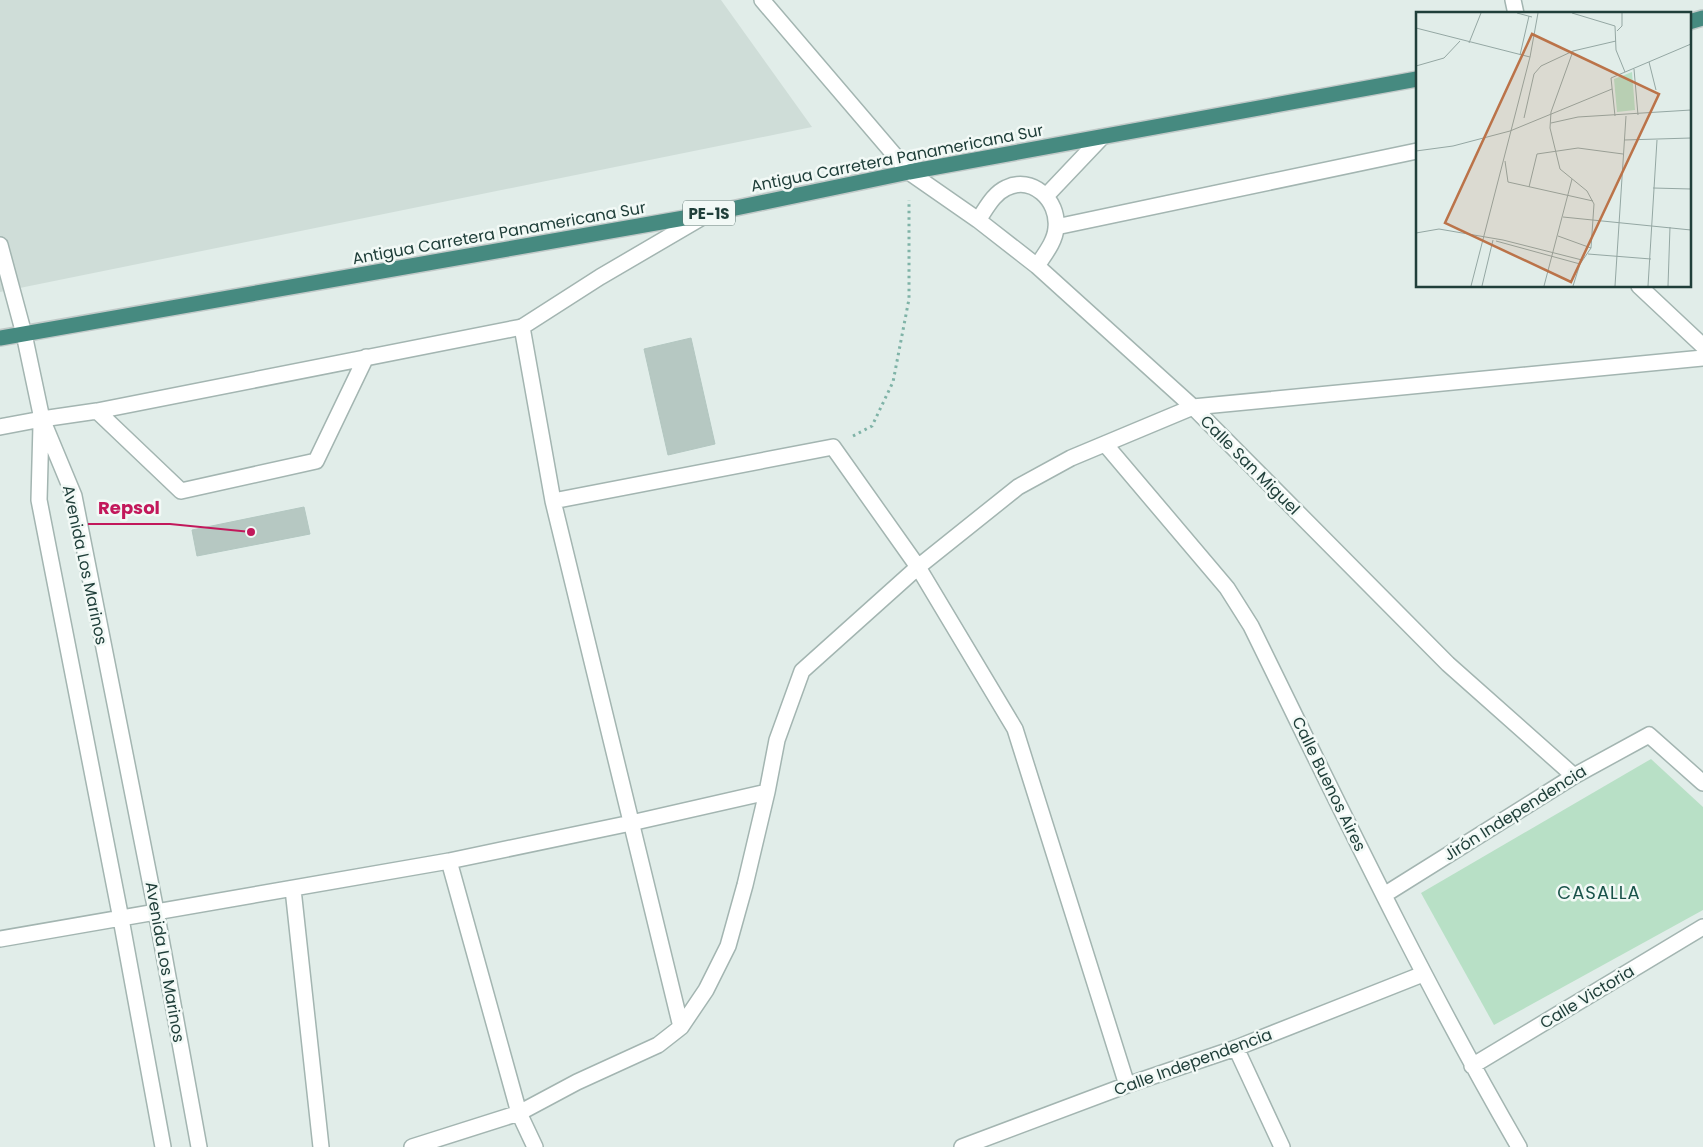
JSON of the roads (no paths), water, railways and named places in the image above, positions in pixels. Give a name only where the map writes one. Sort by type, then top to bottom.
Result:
[{"type":"highway","points":[[1690,22],[1703,18]]},
{"type":"highway","name":"Antigua Carretera Panamericana Sur","points":[[0,338],[707,214],[909,172],[1416,79]]},
{"type":"street","name":"Calle San Miguel","points":[[762,0],[909,172],[978,220],[1037,266],[1193,407],[1448,664],[1574,776]]},
{"type":"street","points":[[1046,196],[1102,137]]},
{"type":"street","points":[[1056,227],[1416,150]]},
{"type":"street","points":[[978,220],[994,197],[1005,188],[1015,185],[1037,188],[1052,205],[1056,227],[1053,238],[1037,266]]},
{"type":"street","points":[[0,427],[97,411],[522,326],[600,277],[707,214]]},
{"type":"street","points":[[0,245],[24,334],[42,419]]},
{"type":"street","points":[[1641,288],[1703,346]]},
{"type":"street","points":[[522,326],[554,501],[681,1027]]},
{"type":"street","points":[[97,411],[181,491],[316,461],[366,357]]},
{"type":"street","points":[[412,1147],[519,1113],[577,1082],[658,1045],[681,1027],[706,990],[728,946],[745,884],[778,740],[802,671],[918,567],[1018,487],[1071,458],[1193,407],[1703,358]]},
{"type":"street","name":"Avenida Los Marinos","points":[[42,419],[74,496],[156,911],[199,1147]]},
{"type":"street","name":"Avenida Los Marinos","points":[[42,419],[39,500],[121,919],[163,1147]]},
{"type":"street","name":"Calle Buenos Aires","points":[[1105,444],[1227,588],[1251,626],[1423,974],[1472,1066],[1519,1147]]},
{"type":"street","points":[[554,501],[833,447],[918,567],[1015,729],[1127,1085]]},
{"type":"street","name":"Jirón Independencia","points":[[1384,895],[1574,776],[1649,735],[1703,783]]},
{"type":"street","points":[[0,939],[293,889],[449,860],[632,823],[767,792]]},
{"type":"street","points":[[449,860],[519,1113],[535,1147]]},
{"type":"street","points":[[293,889],[321,1147]]},
{"type":"street","name":"Calle Victoria","points":[[1472,1066],[1703,927]]},
{"type":"street","name":"Calle Independencia","points":[[962,1147],[1127,1085],[1236,1048],[1423,974]]},
{"type":"street","points":[[1236,1048],[1282,1147]]},
{"type":"place","name":"Repsol","points":[[251,532]]},
{"type":"district","name":"CASALLA","points":[[1599,892]]}]
